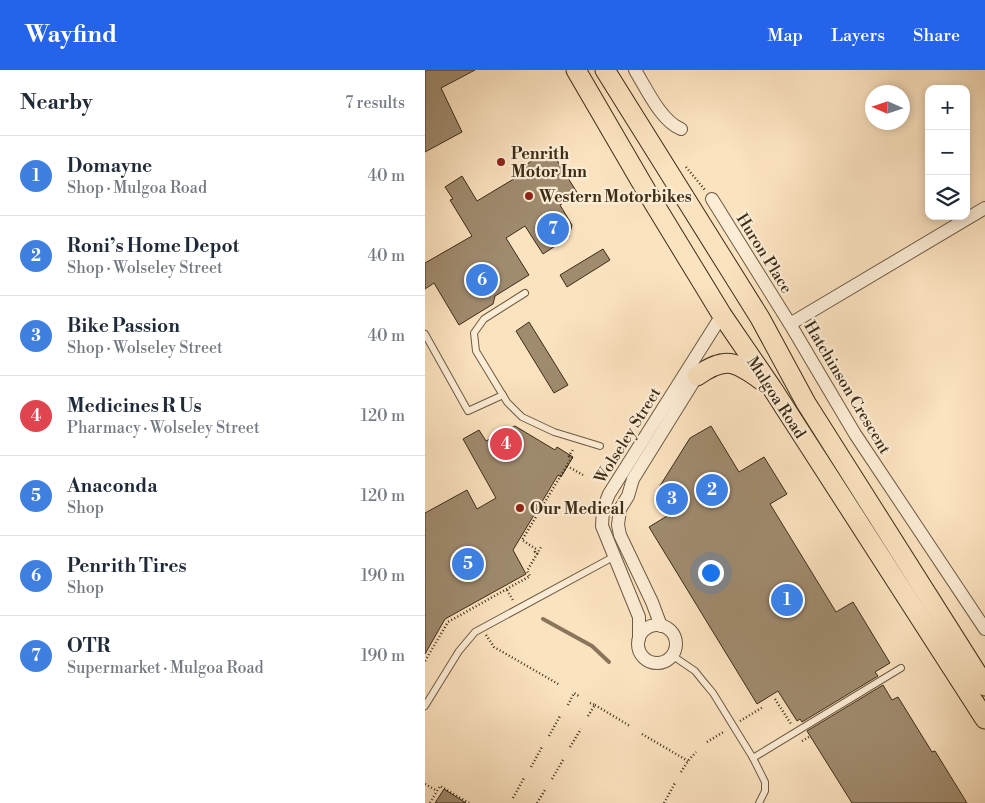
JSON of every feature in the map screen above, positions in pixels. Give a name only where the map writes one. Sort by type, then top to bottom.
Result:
[{"type":"main road","name":"Mulgoa Road","points":[[576,70],[722,315],[772,388],[985,719]]},
{"type":"main road","name":"Mulgoa Road","points":[[605,70],[761,318],[806,403],[985,686]]},
{"type":"main road","points":[[722,315],[761,318]]},
{"type":"main road","points":[[697,376],[715,364],[729,363],[743,366],[772,388]]},
{"type":"street","points":[[635,70],[662,114],[668,121],[681,129]]},
{"type":"street","name":"Huron Place","points":[[712,199],[790,324]]},
{"type":"street","name":"Hatchinson Crescent","points":[[983,213],[790,324],[855,434],[985,629]]},
{"type":"street","name":"Wolseley Street","points":[[639,639],[639,617],[603,526],[602,515],[609,494],[722,315]]},
{"type":"street","name":"Wolseley Street","points":[[661,626],[652,602],[620,534],[619,517],[633,479],[697,376]]},
{"type":"street","points":[[661,626],[672,632],[675,638],[676,650],[673,656],[662,663],[650,662],[639,650],[639,639],[645,630],[650,627],[661,626]]},
{"type":"lane","points":[[525,293],[484,319],[474,333],[476,352],[503,395],[521,417],[554,432],[600,446]]},
{"type":"lane","points":[[425,334],[468,411],[503,395]]},
{"type":"lane","points":[[425,706],[459,651],[475,632],[615,556]]},
{"type":"lane","points":[[673,656],[695,671],[703,680],[753,758],[765,782],[765,791],[759,803]]},
{"type":"lane","points":[[753,758],[901,668]]},
{"type":"path","points":[[538,554],[535,552],[536,549],[522,540],[567,466],[572,457],[569,456],[579,439]]},
{"type":"path","points":[[567,466],[583,475]]},
{"type":"path","points":[[425,660],[448,622],[531,576],[527,571],[541,547]]},
{"type":"path","points":[[475,602],[477,606]]},
{"type":"path","points":[[485,634],[494,647],[560,685]]},
{"type":"path","points":[[567,705],[573,692],[579,696]]},
{"type":"path","points":[[775,699],[791,724]]},
{"type":"path","points":[[590,703],[630,726]]},
{"type":"path","points":[[588,716],[595,706]]},
{"type":"path","points":[[741,721],[763,707]]},
{"type":"path","points":[[549,736],[561,716]]},
{"type":"path","points":[[570,747],[581,729]]},
{"type":"path","points":[[707,742],[725,731]]},
{"type":"path","points":[[643,734],[688,761]]},
{"type":"path","points":[[531,766],[542,748]]},
{"type":"path","points":[[681,772],[696,752]]},
{"type":"path","points":[[552,779],[563,760]]},
{"type":"path","points":[[513,798],[524,778]]},
{"type":"path","points":[[664,803],[675,783]]},
{"type":"path","points":[[425,784],[437,791]]},
{"type":"path","points":[[430,803],[440,786],[469,803]]},
{"type":"path","points":[[537,803],[545,790]]},
{"type":"building","points":[[425,70],[475,70],[441,88],[462,132],[425,152]]},
{"type":"building","points":[[545,152],[553,154],[578,194],[560,205],[572,225],[569,237],[543,254],[525,226],[506,238],[529,275],[495,296],[493,304],[459,325],[434,283],[425,289],[425,263],[472,236],[450,200],[453,199],[445,187],[462,176],[477,201],[522,174],[524,166]]},
{"type":"building","points":[[603,249],[610,260],[567,287],[560,275]]},
{"type":"building","points":[[529,322],[568,385],[554,393],[516,331]]},
{"type":"building","points":[[515,426],[555,450],[557,447],[573,457],[561,477],[558,475],[513,550],[526,574],[445,619],[425,654],[425,513],[467,490],[477,509],[496,498],[463,439],[479,430],[486,441]]},
{"type":"building","points":[[711,426],[739,472],[764,457],[787,494],[770,504],[836,612],[853,602],[890,663],[875,672],[878,676],[802,722],[800,719],[797,721],[778,691],[757,704],[649,527],[672,513],[658,489],[690,438]]},
{"type":"building","points":[[883,685],[892,700],[898,697],[932,752],[935,751],[967,803],[852,803],[807,731]]},
{"type":"building","points":[[444,789],[466,803],[435,803]]},
{"type":"waterway","points":[[543,619],[592,646],[609,662]]},
{"type":"place","name":"Penrith Motor Inn","points":[[501,162]]},
{"type":"place","name":"Western Motorbikes","points":[[529,196]]},
{"type":"place","name":"OTR","points":[[553,229]]},
{"type":"place","name":"Penrith Tires","points":[[482,280]]},
{"type":"place","name":"Medicines R Us","points":[[506,444]]},
{"type":"place","name":"Roni’s Home Depot","points":[[712,490]]},
{"type":"place","name":"Bike Passion","points":[[672,499]]},
{"type":"place","name":"Our Medical","points":[[520,508]]},
{"type":"place","name":"Anaconda","points":[[468,564]]},
{"type":"place","name":"Domayne","points":[[787,600]]}]
